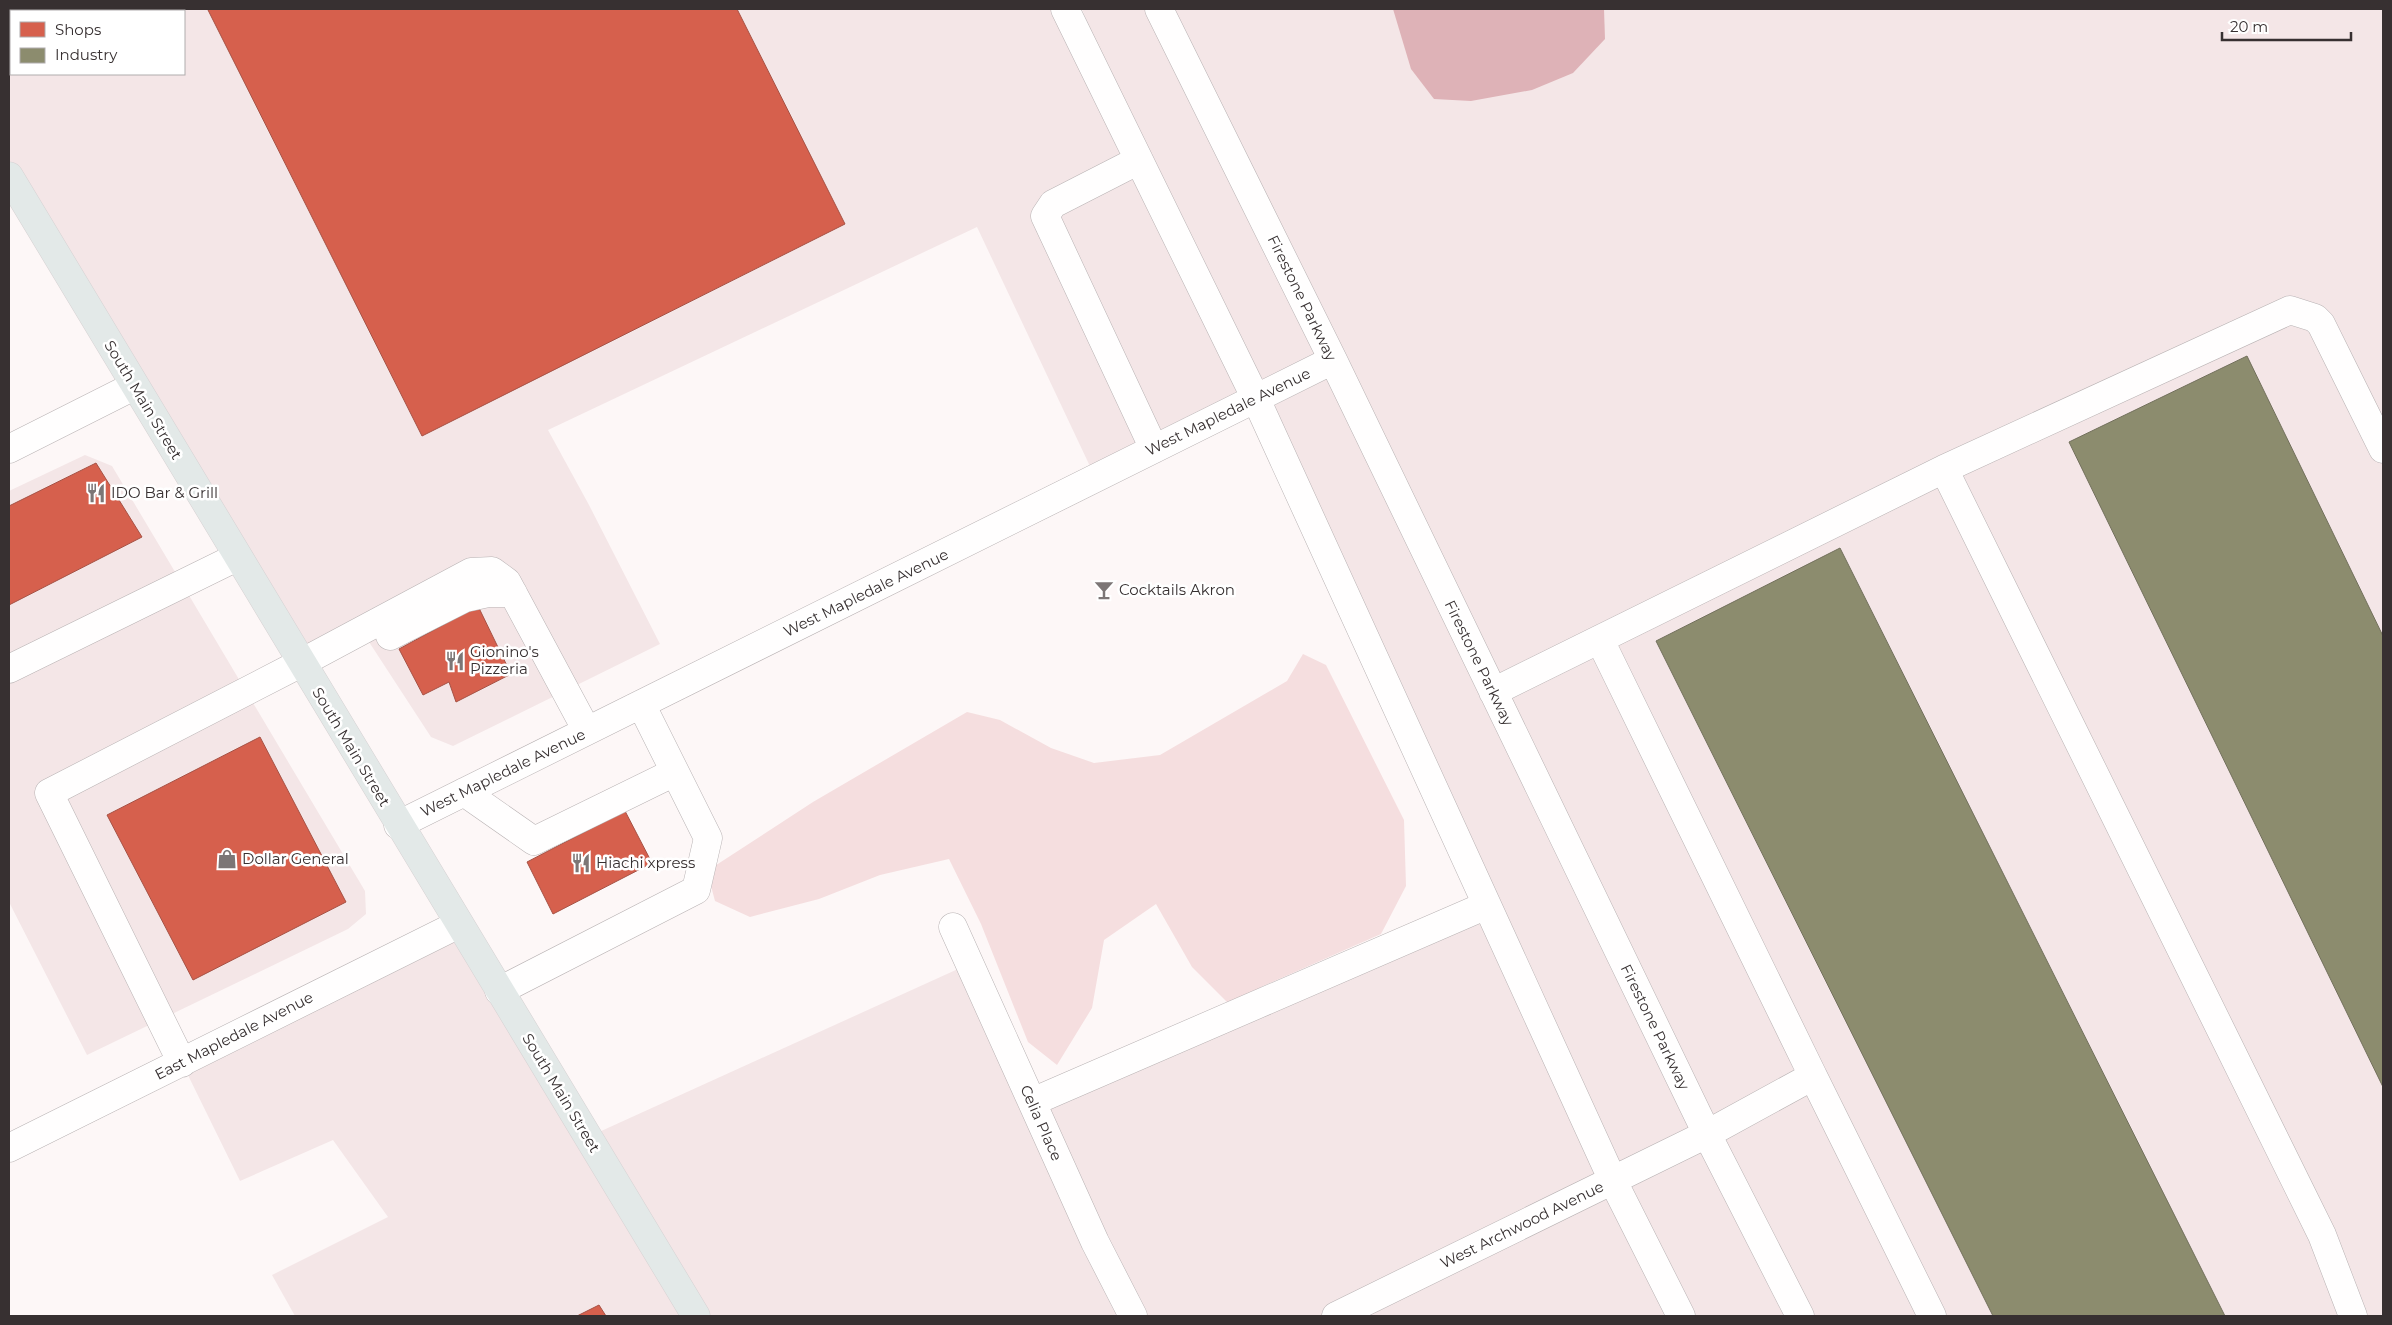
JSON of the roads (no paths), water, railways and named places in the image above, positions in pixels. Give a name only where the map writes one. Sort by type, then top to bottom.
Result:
[{"type":"main road","name":"South Main Street","points":[[9,176],[237,557],[312,657],[398,825],[696,1316]]},
{"type":"street","points":[[1065,9],[1256,399],[1613,1180],[1681,1316]]},
{"type":"street","name":"Firestone Parkway","points":[[1159,9],[1333,360],[1707,1134],[1800,1316]]},
{"type":"street","points":[[1139,160],[1053,204],[1045,216],[1154,449]]},
{"type":"street","points":[[1493,692],[1944,469],[2290,310],[2315,318],[2320,324],[2383,449]]},
{"type":"street","name":"West Mapledale Avenue","points":[[398,825],[1333,360]]},
{"type":"street","points":[[9,448],[134,386]]},
{"type":"street","points":[[1944,469],[2322,1235],[2353,1316]]},
{"type":"street","points":[[9,669],[237,557]]},
{"type":"street","points":[[182,1063],[49,793],[312,657],[471,572],[492,571],[507,582],[587,731]]},
{"type":"street","points":[[1600,640],[1932,1316]]},
{"type":"street","points":[[499,991],[696,890],[708,838],[641,704]]},
{"type":"street","points":[[464,792],[534,841],[675,772]]},
{"type":"street","points":[[1032,1102],[1487,905]]},
{"type":"street","name":"East Mapledale Avenue","points":[[9,1148],[459,924]]},
{"type":"street","name":"Celia Place","points":[[953,927],[1095,1242],[1133,1316]]},
{"type":"street","name":"West Archwood Avenue","points":[[1336,1316],[1707,1134],[1813,1076]]},
{"type":"place","name":"IDO Bar & Grill","points":[[96,493]]},
{"type":"place","name":"Cocktails Akron","points":[[1104,590]]},
{"type":"place","name":"Gionino's Pizzeria","points":[[455,661]]},
{"type":"place","name":"Dollar General","points":[[227,859]]},
{"type":"place","name":"Hiachi xpress","points":[[581,863]]}]
